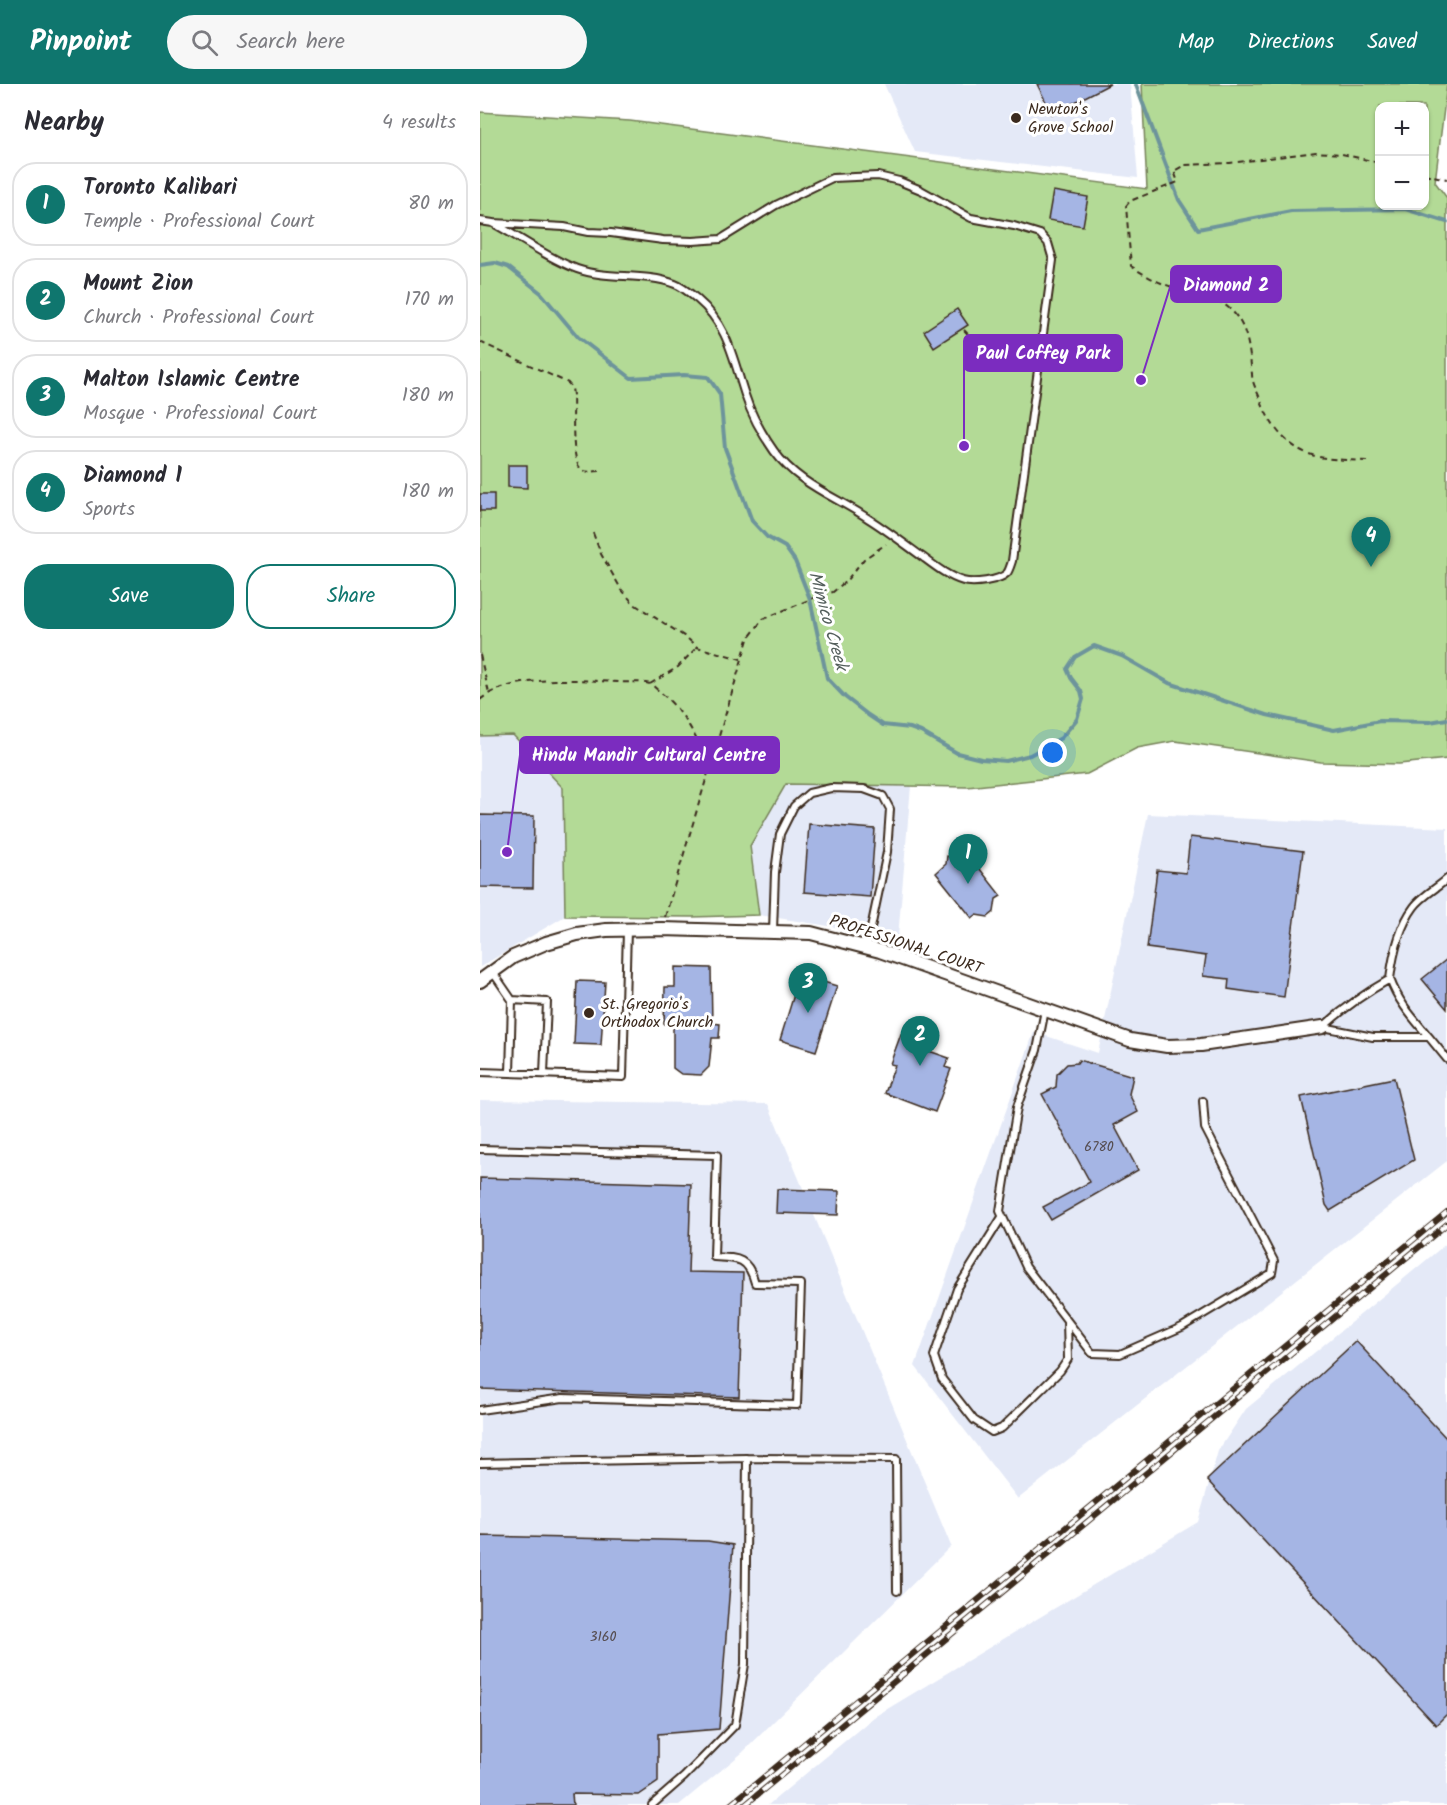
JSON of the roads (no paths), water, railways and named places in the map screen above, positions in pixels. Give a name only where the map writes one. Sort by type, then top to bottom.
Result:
[{"type":"street","name":"PROFESSIONAL COURT","points":[[480,981],[513,957],[546,943],[577,934],[606,930],[662,929],[811,933],[867,947],[1130,1040],[1167,1046],[1200,1045],[1323,1027]]},
{"type":"lane","points":[[480,221],[564,227],[652,239],[693,241],[721,239],[776,205],[832,178],[878,176],[900,181],[921,190],[971,218],[1014,226],[1040,234],[1048,243],[1053,260],[1012,561],[1006,573],[982,582],[964,582],[941,570],[868,518],[794,473],[774,451],[756,420],[746,397],[728,339],[715,317],[699,301],[677,285],[658,279],[578,269],[560,262],[493,223]]},
{"type":"lane","points":[[773,932],[775,872],[780,834],[794,806],[809,793],[831,788],[864,789],[883,796],[890,809],[887,852],[867,947]]},
{"type":"lane","points":[[1447,879],[1415,905],[1409,915],[1401,933],[1390,979],[1397,996],[1447,1059]]},
{"type":"lane","points":[[480,1072],[623,1077],[627,930]]},
{"type":"lane","points":[[492,971],[512,1000],[510,1073]]},
{"type":"lane","points":[[1323,1027],[1345,1006],[1390,979]]},
{"type":"lane","points":[[512,1000],[547,1002],[544,1074]]},
{"type":"lane","points":[[1045,1010],[1037,1050],[1017,1107],[1000,1211],[1026,1268],[1092,1353],[1120,1354],[1182,1327],[1272,1274],[1275,1261],[1205,1128],[1203,1101]]},
{"type":"lane","points":[[1323,1027],[1373,1037],[1429,1037]]},
{"type":"lane","points":[[480,1149],[717,1155],[714,1257],[732,1258],[744,1262],[753,1274],[755,1283],[801,1284],[797,1405],[563,1398],[480,1410]]},
{"type":"lane","points":[[1002,1217],[957,1289],[934,1356],[942,1379],[974,1420],[992,1432],[1002,1428],[1060,1371],[1068,1359],[1067,1321]]},
{"type":"lane","points":[[652,1805],[684,1777],[735,1725],[745,1664],[747,1458]]},
{"type":"lane","points":[[480,1463],[747,1458],[896,1459],[897,1591]]},
{"type":"waterway","points":[[1136,85],[1179,200],[1198,229],[1291,211],[1405,209],[1447,222]]},
{"type":"waterway","name":"Mimico Creek","points":[[480,265],[495,263],[508,267],[541,293],[578,337],[631,378],[684,375],[708,377],[720,394],[725,448],[752,521],[767,537],[785,547],[795,561],[810,599],[827,678],[845,697],[883,725],[910,728],[957,753],[981,759],[1006,761],[1030,755],[1061,738],[1077,719],[1083,699],[1081,691],[1067,669],[1075,657],[1094,646],[1122,656],[1169,683],[1267,715],[1334,730],[1380,721],[1430,722],[1447,719]]},
{"type":"railway","points":[[730,1805],[1447,1212]]},
{"type":"railway","points":[[745,1805],[1447,1224]]},
{"type":"place","name":"Newton's Grove School","points":[[1016,118]]},
{"type":"place","name":"Diamond 2","points":[[1141,380]]},
{"type":"place","name":"Paul Coffey Park","points":[[964,446]]},
{"type":"place","name":"Diamond 1","points":[[1371,567]]},
{"type":"place","name":"Hindu Mandir Cultural Centre","points":[[507,852]]},
{"type":"place","name":"Toronto Kalibari","points":[[968,884]]},
{"type":"place","name":"St. Gregorio's Orthodox Church","points":[[589,1013]]},
{"type":"place","name":"Malton Islamic Centre","points":[[808,1013]]},
{"type":"place","name":"Mount Zion","points":[[920,1066]]}]
